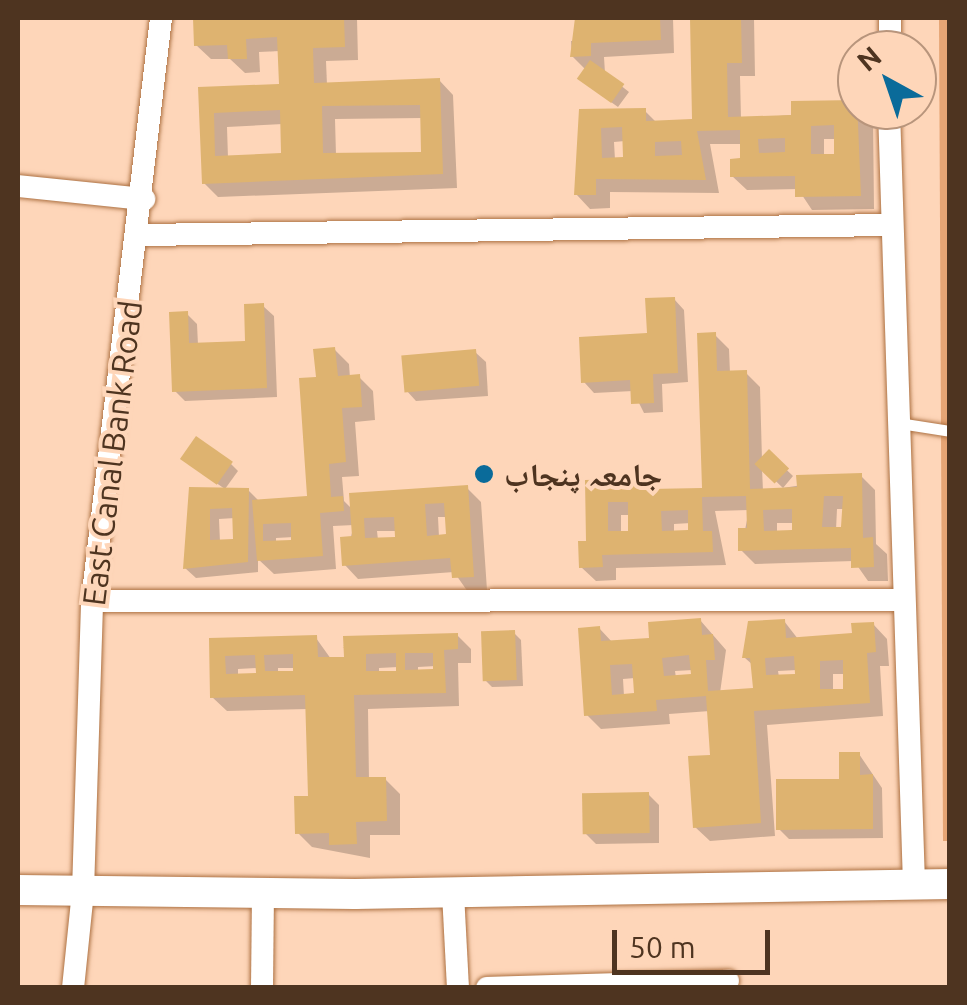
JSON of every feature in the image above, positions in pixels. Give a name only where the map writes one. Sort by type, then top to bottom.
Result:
[{"type":"street","name":"East Canal Bank Road","points":[[73,988],[84,890],[92,601],[144,199],[161,18]]},
{"type":"street","points":[[889,130],[888,226],[898,423],[900,600],[914,885]]},
{"type":"street","points":[[18,186],[144,199]]},
{"type":"street","points":[[139,235],[888,226]]},
{"type":"street","points":[[92,601],[900,600]]},
{"type":"street","points":[[18,890],[453,893],[950,884]]},
{"type":"street","points":[[262,988],[263,893]]},
{"type":"street","points":[[453,893],[458,988]]},
{"type":"street","points":[[487,988],[728,981]]},
{"type":"lane","points":[[898,423],[950,431]]},
{"type":"shaded area","points":[[939,18],[950,18],[950,841],[943,841]]},
{"type":"building","points":[[193,18],[344,18],[345,47],[313,48],[314,83],[440,78],[443,174],[202,184],[198,87],[279,84],[277,37],[246,39],[247,59],[228,59],[227,45],[194,46]],"holes":[[[420,105],[421,152],[323,153],[322,106]],[[280,110],[281,153],[215,156],[214,113]]]},
{"type":"building","points":[[575,18],[660,18],[661,40],[591,43],[591,56],[570,57]]},
{"type":"building","points":[[690,18],[741,18],[742,63],[727,63],[728,117],[791,115],[791,101],[837,100],[837,130],[858,130],[861,196],[795,197],[795,176],[730,177],[730,159],[740,158],[740,130],[697,131],[706,180],[596,179],[596,195],[574,195],[579,109],[646,108],[646,121],[692,119]],"holes":[[[834,125],[834,154],[811,154],[811,126]],[[622,127],[623,157],[602,158],[601,128]],[[785,138],[785,152],[759,153],[758,139]],[[681,141],[682,155],[655,156],[655,142]]]},
{"type":"building","points":[[590,60],[624,84],[611,103],[577,79]]},
{"type":"building","points":[[675,297],[678,373],[653,374],[654,403],[631,404],[630,380],[581,383],[579,337],[647,333],[645,298]]},
{"type":"building","points":[[264,303],[267,388],[172,392],[169,312],[188,311],[189,343],[245,341],[244,304]]},
{"type":"building","points":[[716,332],[717,371],[747,370],[750,489],[797,487],[796,475],[862,473],[863,538],[873,537],[874,567],[851,568],[851,548],[738,551],[738,528],[747,528],[746,496],[702,497],[703,531],[712,531],[713,552],[602,555],[603,567],[579,568],[578,541],[586,541],[585,480],[650,478],[650,489],[702,488],[697,333]],"holes":[[[824,496],[843,496],[841,527],[822,527]],[[608,502],[628,502],[628,531],[608,531]],[[792,509],[792,530],[764,531],[763,510]],[[688,510],[688,530],[662,531],[661,511]]]},
{"type":"building","points":[[335,347],[338,376],[360,374],[362,407],[342,408],[346,462],[329,464],[331,497],[343,496],[344,511],[320,513],[323,556],[257,561],[252,500],[307,496],[299,378],[316,377],[313,349]],"holes":[[[291,523],[291,540],[263,541],[263,524]]]},
{"type":"building","points":[[476,349],[479,386],[405,392],[401,356]]},
{"type":"building","points":[[196,436],[233,462],[217,485],[180,459]]},
{"type":"building","points":[[769,449],[789,468],[775,484],[754,464]]},
{"type":"building","points":[[468,485],[474,577],[452,578],[450,558],[342,566],[340,537],[352,536],[349,493]],"holes":[[[444,503],[446,534],[427,536],[425,504]],[[394,517],[395,537],[365,538],[364,518]]]},
{"type":"building","points":[[189,487],[249,488],[248,562],[183,569]],"holes":[[[232,508],[233,539],[210,540],[210,509]]]},
{"type":"building","points":[[701,618],[702,635],[713,634],[715,660],[706,660],[708,691],[753,688],[750,658],[742,658],[748,621],[785,619],[786,638],[852,633],[851,623],[874,622],[876,652],[867,653],[870,703],[754,711],[761,823],[693,828],[688,756],[710,755],[706,696],[656,700],[657,711],[584,716],[578,628],[600,626],[601,641],[649,638],[648,622]],"holes":[[[689,655],[691,674],[664,676],[662,658]],[[794,656],[795,674],[766,675],[765,658]],[[843,660],[843,689],[820,689],[820,661]],[[632,664],[634,693],[612,695],[610,665]]]},
{"type":"building","points":[[515,630],[517,680],[483,681],[481,631]]},
{"type":"building","points":[[458,633],[458,649],[444,650],[446,693],[354,695],[356,777],[386,777],[387,821],[356,822],[357,844],[329,845],[329,833],[295,834],[294,796],[308,796],[305,695],[210,698],[209,638],[317,635],[318,657],[344,657],[343,636]],"holes":[[[396,653],[396,671],[366,671],[366,654]],[[405,653],[433,653],[433,669],[405,670]],[[293,654],[293,671],[265,671],[264,655]],[[255,655],[256,673],[226,674],[225,656]]]},
{"type":"building","points":[[839,752],[860,752],[860,775],[873,774],[873,829],[776,830],[776,779],[839,779]]},
{"type":"building","points":[[649,792],[650,833],[583,834],[582,793]]},
{"type":"place","name":"جامعہ پنجاب","points":[[484,474]]}]
